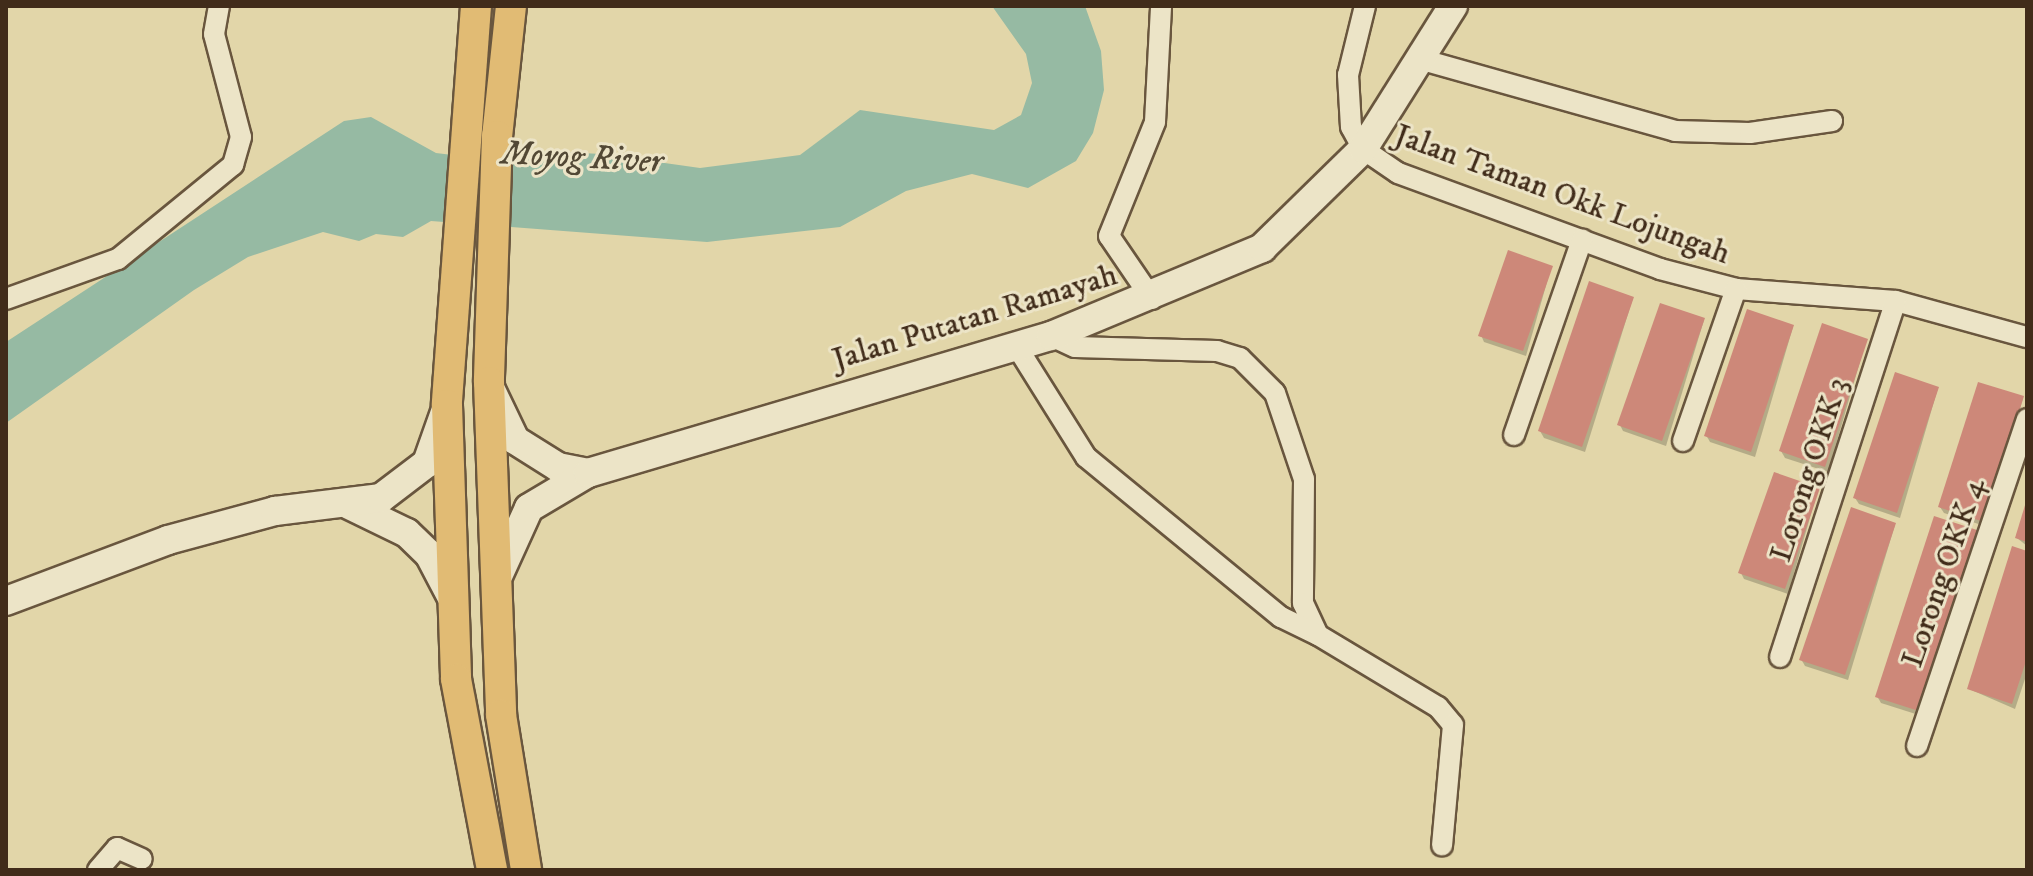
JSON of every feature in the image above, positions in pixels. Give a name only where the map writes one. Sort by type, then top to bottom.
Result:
[{"type":"main road","points":[[476,6],[464,128],[447,405],[456,679],[492,870]]},
{"type":"main road","points":[[511,6],[497,136],[490,261],[489,382],[501,715],[526,870]]},
{"type":"main road","name":"Jalan Putatan Ramayah","points":[[495,590],[513,529],[529,508],[588,473],[1051,336],[1152,299],[1262,248],[1363,149],[1423,60],[1453,6]]},
{"type":"main road","points":[[489,382],[515,440],[558,467],[588,473]]},
{"type":"main road","points":[[6,601],[168,540],[275,511],[349,505],[405,485],[427,463],[447,405]]},
{"type":"main road","points":[[349,505],[407,533],[429,554],[453,602]]},
{"type":"street","points":[[6,299],[118,259],[233,165],[241,137],[214,34],[219,6]]},
{"type":"street","points":[[1152,299],[1109,236],[1155,122],[1161,6]]},
{"type":"street","points":[[1363,149],[1347,97],[1365,6]]},
{"type":"street","points":[[1423,60],[1675,131],[1728,134],[1832,121]]},
{"type":"street","name":"Jalan Taman Okk Lojungah","points":[[1363,149],[1398,173],[1582,240],[1736,289],[1896,301],[2027,337]]},
{"type":"street","points":[[1514,435],[1582,240]]},
{"type":"street","points":[[1683,441],[1736,289]]},
{"type":"street","name":"Lorong OKK 3","points":[[1780,657],[1896,301]]},
{"type":"street","points":[[1051,336],[1075,347],[1217,351],[1257,370],[1289,422],[1304,479],[1303,603],[1318,635]]},
{"type":"street","points":[[1017,347],[1086,457],[1281,617],[1318,635],[1438,707],[1453,725],[1442,845]]},
{"type":"street","name":"Lorong OKK 4","points":[[1917,746],[2027,419]]},
{"type":"street","points":[[98,870],[117,848],[142,859]]},
{"type":"water","name":"Moyog River","points":[[992,6],[1085,6],[1101,51],[1104,90],[1093,133],[1076,161],[1028,188],[972,174],[906,191],[840,227],[707,242],[431,221],[403,237],[376,234],[359,241],[323,232],[248,257],[194,290],[6,423],[6,342],[344,121],[371,117],[436,153],[510,162],[544,151],[601,154],[700,168],[800,155],[860,110],[994,130],[1021,115],[1032,83],[1026,54]]},
{"type":"building","points":[[1508,250],[1553,266],[1523,351],[1478,336]]},
{"type":"building","points":[[1589,281],[1634,297],[1582,447],[1538,431]]},
{"type":"building","points":[[1660,303],[1705,318],[1662,441],[1617,425]]},
{"type":"building","points":[[1747,309],[1794,325],[1751,452],[1704,436]]},
{"type":"building","points":[[1822,323],[1868,339],[1825,467],[1779,451]]},
{"type":"building","points":[[1895,372],[1939,387],[1897,513],[1853,498]]},
{"type":"building","points":[[1978,382],[2024,396],[1984,522],[1938,507]]},
{"type":"building","points":[[1774,472],[1820,488],[1785,589],[1738,573]]},
{"type":"building","points":[[2027,502],[2027,542],[2015,538]]},
{"type":"building","points":[[1851,507],[1896,523],[1845,675],[1799,660]]},
{"type":"building","points":[[1934,516],[1980,531],[1922,712],[1875,697]]},
{"type":"building","points":[[2012,546],[2027,551],[2027,658],[2012,704],[1967,689]]}]
